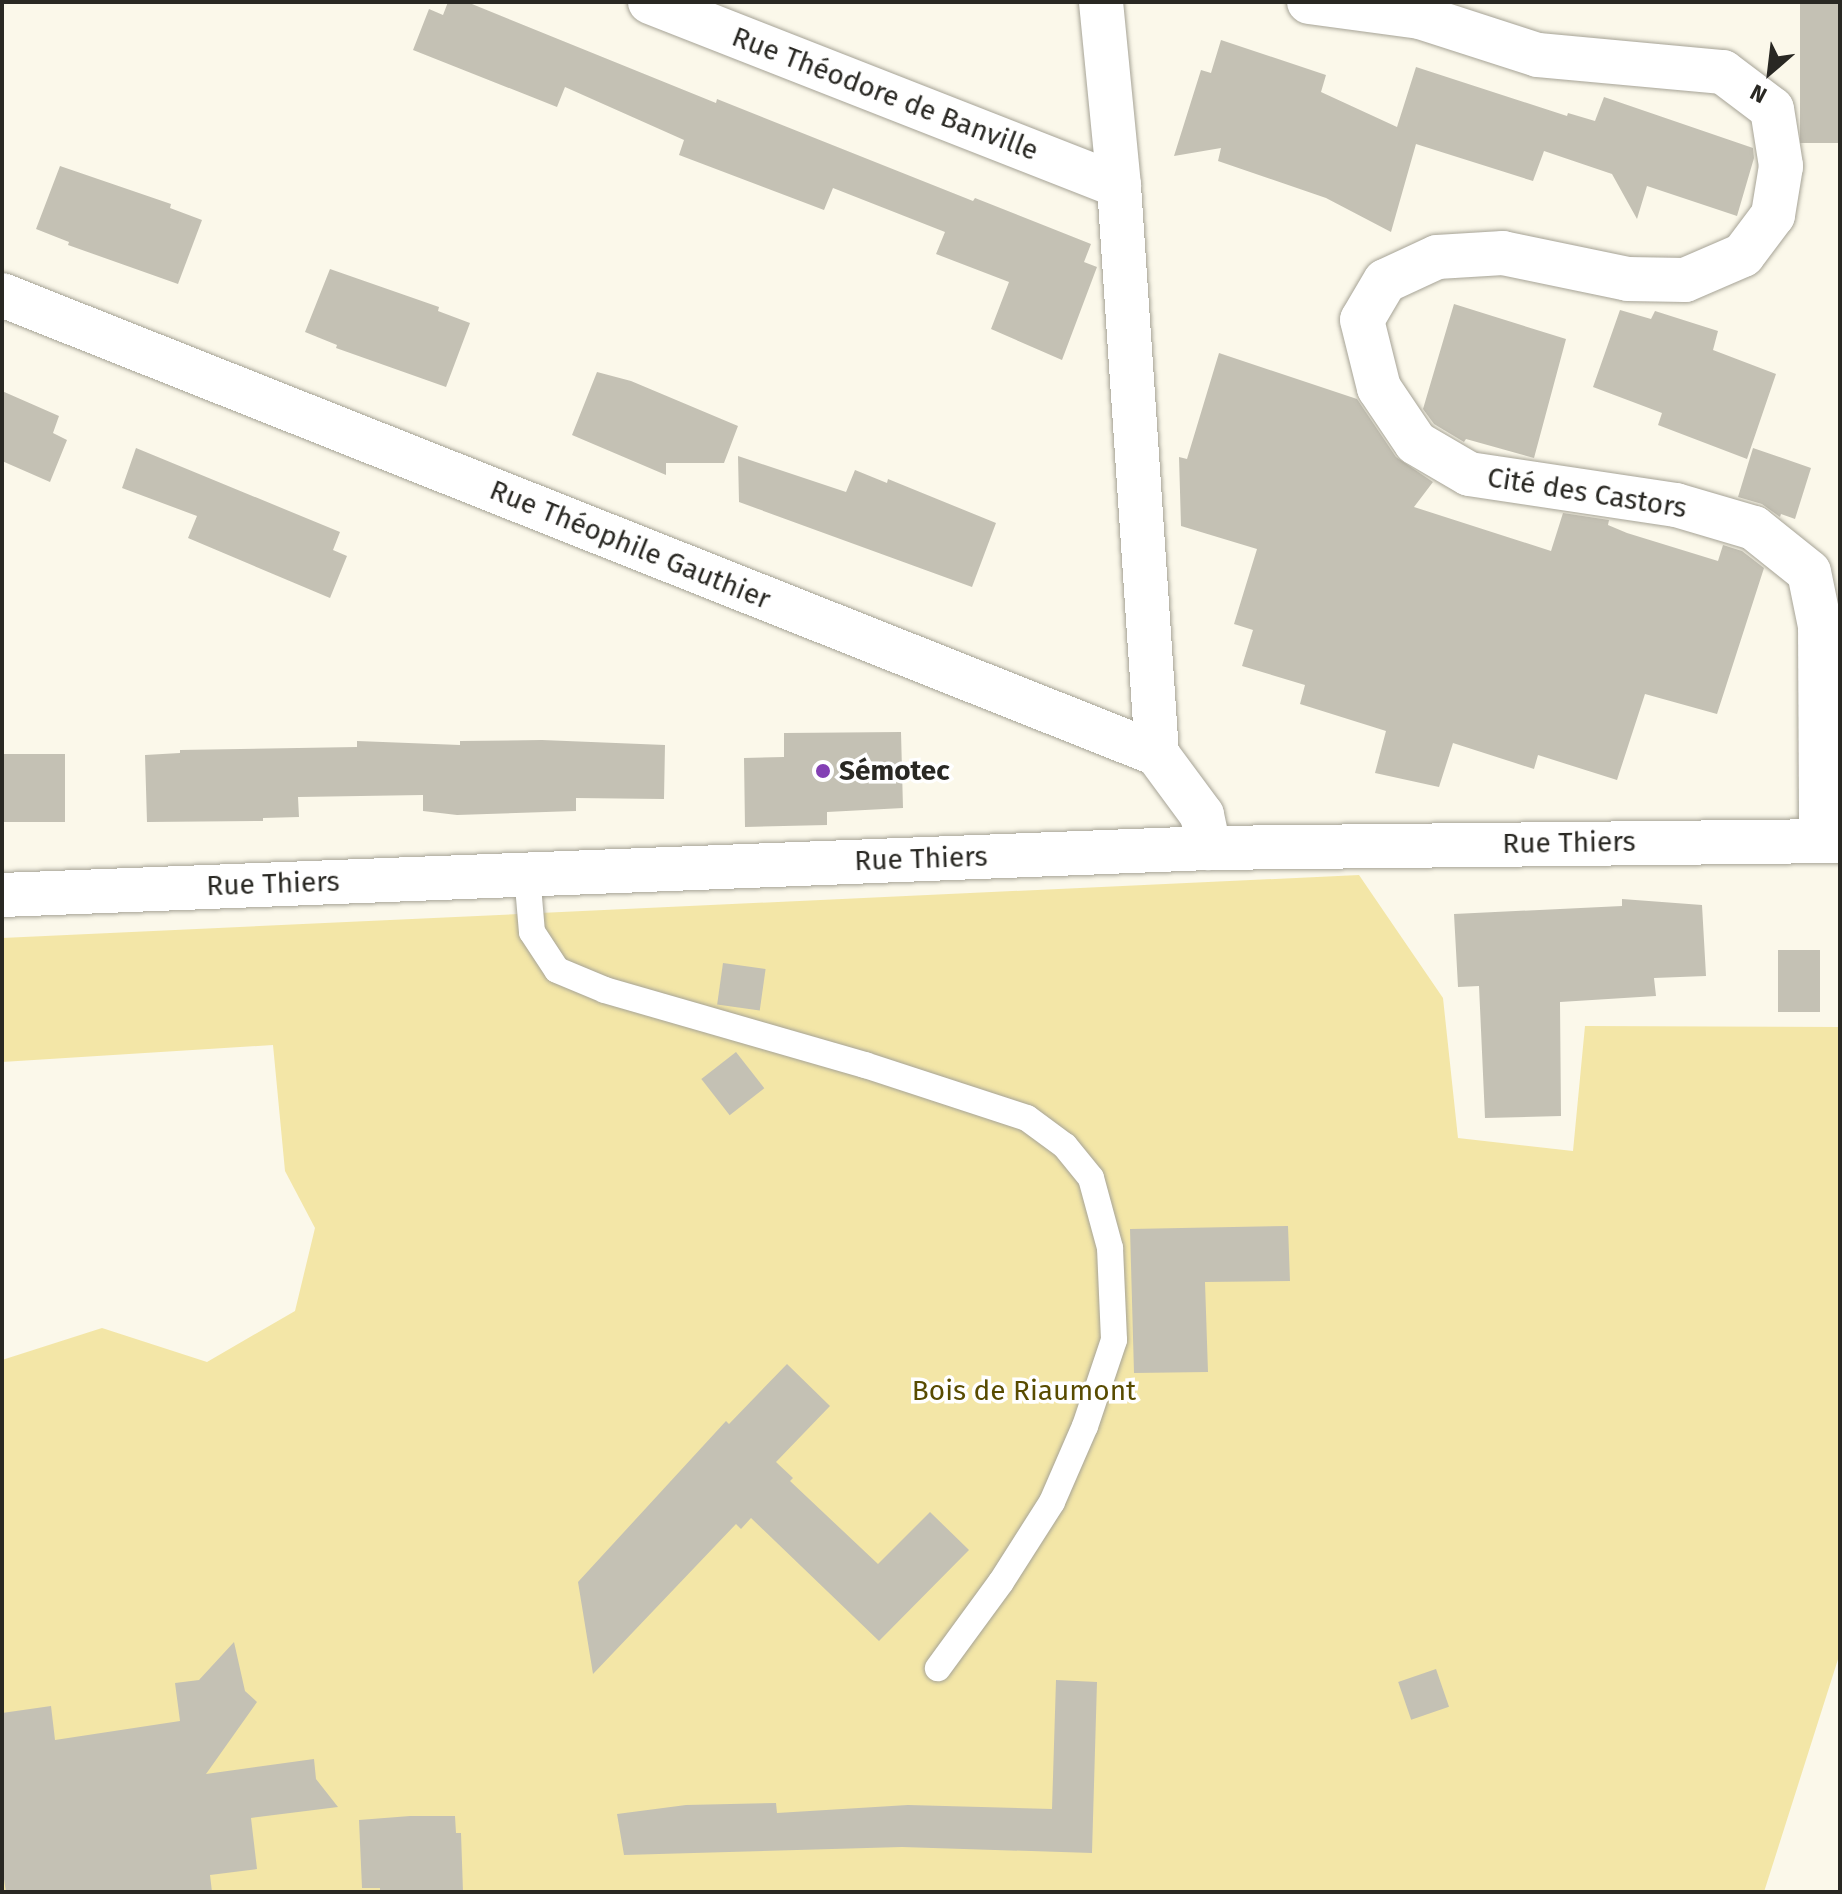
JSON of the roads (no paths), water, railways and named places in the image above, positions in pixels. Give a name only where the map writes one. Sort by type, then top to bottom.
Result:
[{"type":"street","name":"Rue Théodore de Banville","points":[[650,2],[1119,186]]},
{"type":"street","points":[[1101,2],[1119,186],[1157,754],[1202,815],[1209,848]]},
{"type":"street","name":"Cité des Castors","points":[[1309,2],[1420,17],[1538,55],[1723,72],[1772,109],[1781,166],[1773,215],[1743,255],[1685,280],[1628,279],[1503,253],[1437,257],[1385,281],[1362,320],[1379,388],[1416,443],[1469,474],[1676,505],[1754,528],[1809,572],[1820,626],[1830,840]]},
{"type":"street","name":"Rue Théophile Gauthier","points":[[2,295],[1157,754]]},
{"type":"street","name":"Rue Thiers","points":[[2,895],[1209,848],[1830,840]]},
{"type":"lane","points":[[527,874],[532,932],[557,970],[605,990],[865,1065],[1027,1118],[1065,1146],[1091,1178],[1110,1248],[1114,1340],[1085,1426],[1052,1502],[1001,1582],[938,1668]]},
{"type":"place","name":"Sémotec","points":[[823,771]]},
{"type":"park label","name":"Bois de Riaumont","points":[[1024,1391]]}]
